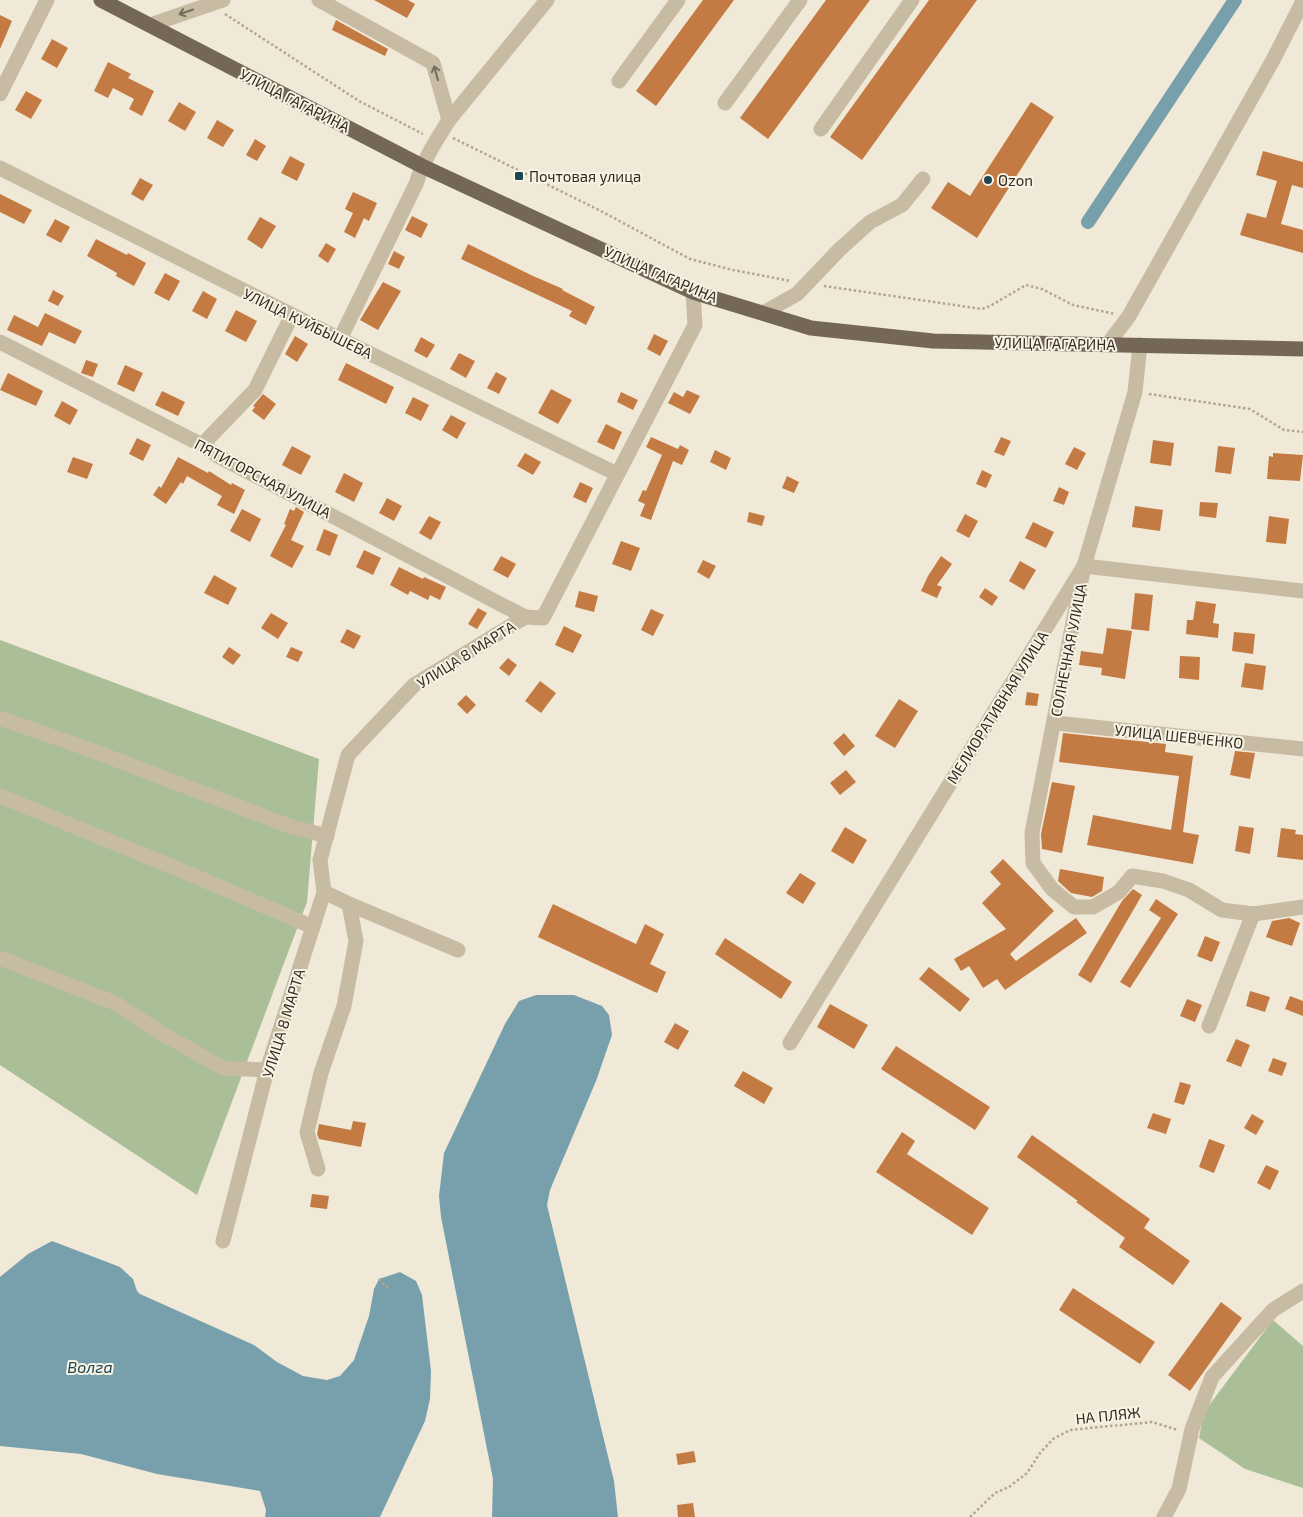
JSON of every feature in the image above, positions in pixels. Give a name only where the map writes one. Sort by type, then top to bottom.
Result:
[{"type":"main road","name":"УЛИЦА ГАГАРИНА","points":[[102,0],[422,166],[693,292],[811,328],[933,341],[1303,349]]},
{"type":"street","points":[[0,94],[47,0]]},
{"type":"street","points":[[319,0],[433,63],[448,120]]},
{"type":"street","points":[[340,339],[416,184],[422,166],[448,120],[547,0]]},
{"type":"street","points":[[619,81],[678,0]]},
{"type":"street","points":[[725,103],[800,0]]},
{"type":"street","points":[[821,130],[912,0]]},
{"type":"street","points":[[1108,344],[1129,316],[1273,60],[1303,1]]},
{"type":"street","points":[[150,25],[217,2]]},
{"type":"street","name":"УЛИЦА КУЙБЫШЕВА","points":[[0,168],[340,339],[617,474]]},
{"type":"street","points":[[763,313],[797,294],[840,248],[870,222],[902,205],[923,180]]},
{"type":"street","name":"УЛИЦА 8 МАРТА","points":[[223,1241],[267,1070],[324,892],[320,860],[348,755],[414,685],[526,617],[543,618],[695,325],[693,292]]},
{"type":"street","points":[[202,445],[256,390],[292,315]]},
{"type":"street","name":"ПЯТИГОРСКАЯ УЛИЦА","points":[[0,342],[202,445],[218,456],[526,617]]},
{"type":"street","name":"МЕЛИОРАТИВНАЯ УЛИЦА","points":[[790,1043],[1084,566],[1135,392],[1140,345]]},
{"type":"street","name":"СОЛНЕЧНАЯ УЛИЦА","points":[[1253,914],[1222,910],[1189,890],[1163,881],[1132,876],[1119,892],[1092,907],[1074,907],[1052,889],[1033,864],[1032,833],[1084,566],[1303,591]]},
{"type":"street","points":[[0,718],[88,749],[289,826],[327,836]]},
{"type":"street","name":"УЛИЦА ШЕВЧЕНКО","points":[[1055,722],[1303,750]]},
{"type":"street","points":[[0,796],[313,927]]},
{"type":"street","points":[[324,892],[458,950]]},
{"type":"street","points":[[318,1169],[307,1132],[321,1073],[344,1006],[356,941],[349,904]]},
{"type":"street","points":[[1209,1026],[1253,914],[1303,907]]},
{"type":"street","points":[[0,958],[115,1003],[161,1033],[224,1068],[267,1070]]},
{"type":"street","points":[[1164,1517],[1179,1489],[1192,1429],[1212,1377],[1273,1310],[1303,1292]]},
{"type":"path","points":[[217,2],[285,54],[359,100],[420,134],[449,136],[599,210],[690,259],[733,270],[808,284],[982,309],[1026,285],[1042,289],[1073,305],[1129,316]]},
{"type":"path","points":[[1135,392],[1250,409],[1284,430],[1303,432]]},
{"type":"path","points":[[379,1279],[388,1288]]},
{"type":"path","name":"НА ПЛЯЖ","points":[[970,1517],[995,1493],[1009,1487],[1027,1473],[1040,1453],[1053,1439],[1070,1430],[1152,1422],[1182,1431],[1192,1429]]},
{"type":"green space","points":[[0,640],[319,759],[307,902],[197,1195],[0,1065]]},
{"type":"green space","points":[[1273,1320],[1303,1346],[1303,1488],[1245,1469],[1199,1438],[1204,1412]]},
{"type":"water","points":[[536,995],[574,995],[602,1006],[609,1015],[612,1035],[596,1081],[550,1190],[547,1205],[614,1481],[618,1517],[492,1517],[493,1479],[441,1217],[439,1196],[444,1153],[505,1024],[519,1001]]},
{"type":"water","name":"Волга","points":[[52,1241],[120,1267],[133,1279],[140,1294],[254,1345],[277,1362],[303,1376],[327,1380],[340,1376],[354,1360],[369,1316],[374,1289],[379,1279],[400,1272],[416,1281],[422,1295],[431,1371],[430,1399],[425,1421],[380,1517],[265,1517],[266,1510],[260,1491],[157,1474],[81,1454],[0,1446],[0,1277],[28,1254]]},
{"type":"building","points":[[374,0],[408,0],[415,4],[407,18]]},
{"type":"building","points":[[703,0],[734,0],[656,106],[636,91]]},
{"type":"building","points":[[826,0],[870,0],[768,139],[740,118]]},
{"type":"building","points":[[929,0],[977,0],[862,160],[830,137]]},
{"type":"building","points":[[0,15],[12,21],[0,49]]},
{"type":"building","points":[[336,20],[388,49],[385,56],[332,30]]},
{"type":"building","points":[[52,39],[68,48],[57,68],[41,59]]},
{"type":"building","points":[[108,62],[131,74],[128,78],[154,91],[142,116],[129,109],[134,99],[113,88],[108,98],[94,91]]},
{"type":"building","points":[[26,91],[42,100],[31,119],[15,110]]},
{"type":"building","points":[[179,102],[196,112],[185,131],[168,121]]},
{"type":"building","points":[[1031,102],[1054,117],[977,238],[931,208],[948,182],[970,196]]},
{"type":"building","points":[[217,120],[234,130],[223,147],[207,138]]},
{"type":"building","points":[[255,139],[266,146],[257,161],[246,155]]},
{"type":"building","points":[[1263,151],[1303,162],[1303,188],[1292,185],[1281,224],[1303,230],[1303,253],[1240,235],[1247,213],[1266,218],[1277,181],[1256,175]]},
{"type":"building","points":[[290,156],[305,164],[297,181],[281,173]]},
{"type":"building","points":[[140,178],[153,185],[143,201],[131,194]]},
{"type":"building","points":[[353,192],[377,203],[369,221],[364,218],[355,238],[344,232],[353,213],[345,209]]},
{"type":"building","points":[[0,194],[32,210],[24,224],[0,212]]},
{"type":"building","points":[[412,216],[428,224],[421,238],[405,230]]},
{"type":"building","points":[[260,217],[276,226],[262,249],[247,239]]},
{"type":"building","points":[[55,219],[70,227],[61,243],[46,235]]},
{"type":"building","points":[[96,239],[146,263],[134,286],[116,276],[117,273],[87,256]]},
{"type":"building","points":[[326,243],[336,249],[328,263],[318,256]]},
{"type":"building","points":[[468,244],[563,289],[595,307],[586,325],[569,316],[572,311],[461,259]]},
{"type":"building","points":[[394,251],[405,257],[399,269],[388,264]]},
{"type":"building","points":[[165,273],[180,281],[169,301],[154,293]]},
{"type":"building","points":[[383,282],[401,291],[378,330],[360,320]]},
{"type":"building","points":[[53,290],[64,296],[58,306],[48,301]]},
{"type":"building","points":[[203,291],[217,299],[207,319],[192,311]]},
{"type":"building","points":[[236,310],[257,321],[246,342],[225,331]]},
{"type":"building","points":[[45,313],[82,331],[75,344],[49,332],[42,346],[7,330],[14,315],[38,327]]},
{"type":"building","points":[[654,334],[668,341],[660,356],[647,349]]},
{"type":"building","points":[[295,336],[308,344],[297,362],[285,354]]},
{"type":"building","points":[[421,337],[435,345],[427,358],[414,351]]},
{"type":"building","points":[[459,353],[475,361],[466,378],[450,369]]},
{"type":"building","points":[[86,360],[98,364],[93,377],[81,373]]},
{"type":"building","points":[[346,363],[394,387],[386,404],[338,380]]},
{"type":"building","points":[[125,365],[143,373],[134,392],[117,384]]},
{"type":"building","points":[[496,372],[507,378],[499,394],[487,388]]},
{"type":"building","points":[[8,373],[43,391],[36,406],[0,390]]},
{"type":"building","points":[[551,389],[572,400],[558,424],[538,413]]},
{"type":"building","points":[[687,390],[700,396],[690,414],[668,403],[674,392],[683,397]]},
{"type":"building","points":[[162,391],[185,402],[178,416],[155,405]]},
{"type":"building","points":[[621,392],[638,400],[633,410],[617,402]]},
{"type":"building","points":[[263,394],[276,404],[264,420],[252,411],[255,407],[253,406]]},
{"type":"building","points":[[413,397],[429,405],[421,421],[405,413]]},
{"type":"building","points":[[62,401],[78,410],[70,425],[54,416]]},
{"type":"building","points":[[451,415],[466,423],[457,439],[442,430]]},
{"type":"building","points":[[606,424],[622,432],[614,450],[597,442]]},
{"type":"building","points":[[651,437],[678,449],[680,445],[689,450],[682,465],[673,461],[651,520],[640,516],[645,504],[638,501],[643,490],[646,491],[662,455],[646,447]]},
{"type":"building","points":[[1001,437],[1011,441],[1004,456],[994,452]]},
{"type":"building","points":[[137,438],[151,445],[143,461],[129,454]]},
{"type":"building","points":[[1153,440],[1174,443],[1171,466],[1150,463]]},
{"type":"building","points":[[292,446],[311,456],[301,475],[282,465]]},
{"type":"building","points":[[1218,446],[1235,448],[1231,474],[1215,472]]},
{"type":"building","points":[[1074,447],[1086,453],[1077,470],[1065,464]]},
{"type":"building","points":[[715,450],[731,458],[726,470],[710,462]]},
{"type":"building","points":[[525,453],[541,462],[533,475],[517,466]]},
{"type":"building","points":[[1273,453],[1303,455],[1300,481],[1267,479],[1269,456],[1273,457]]},
{"type":"building","points":[[73,457],[93,464],[87,479],[67,472]]},
{"type":"building","points":[[178,457],[208,473],[209,471],[231,485],[232,483],[245,490],[234,514],[217,505],[222,496],[187,476],[183,484],[181,482],[166,504],[153,495],[159,486],[161,488]]},
{"type":"building","points":[[982,470],[992,475],[986,488],[976,484]]},
{"type":"building","points":[[344,473],[363,483],[354,502],[335,492]]},
{"type":"building","points":[[787,476],[799,482],[794,493],[782,488]]},
{"type":"building","points":[[580,482],[593,488],[586,503],[573,497]]},
{"type":"building","points":[[1059,487],[1069,492],[1064,505],[1053,501]]},
{"type":"building","points":[[387,498],[402,506],[394,521],[379,513]]},
{"type":"building","points":[[1200,502],[1218,503],[1216,518],[1199,516]]},
{"type":"building","points":[[1135,506],[1163,510],[1160,531],[1132,527]]},
{"type":"building","points":[[296,507],[304,512],[291,540],[304,546],[292,568],[270,556],[286,525],[284,524],[290,509],[294,511]]},
{"type":"building","points":[[242,509],[261,519],[250,542],[230,531]]},
{"type":"building","points":[[749,512],[765,516],[762,526],[747,522]]},
{"type":"building","points":[[965,514],[978,521],[969,538],[956,531]]},
{"type":"building","points":[[429,516],[441,522],[431,540],[419,533]]},
{"type":"building","points":[[1269,516],[1289,519],[1286,544],[1266,542]]},
{"type":"building","points":[[1033,522],[1054,532],[1046,548],[1025,538]]},
{"type":"building","points":[[324,529],[338,535],[330,556],[316,550]]},
{"type":"building","points":[[621,541],[640,548],[631,571],[612,564]]},
{"type":"building","points":[[364,550],[381,558],[373,575],[356,567]]},
{"type":"building","points":[[501,556],[516,564],[508,578],[493,570]]},
{"type":"building","points":[[941,556],[952,564],[937,585],[942,587],[937,598],[921,591]]},
{"type":"building","points":[[703,560],[716,566],[709,579],[697,572]]},
{"type":"building","points":[[1020,561],[1036,570],[1024,590],[1009,581]]},
{"type":"building","points":[[399,567],[423,579],[424,577],[446,587],[440,600],[430,595],[428,600],[410,591],[408,595],[390,585]]},
{"type":"building","points":[[214,575],[237,588],[228,605],[204,593]]},
{"type":"building","points":[[985,588],[998,597],[992,606],[979,597]]},
{"type":"building","points":[[579,591],[598,596],[594,612],[575,607]]},
{"type":"building","points":[[1135,593],[1153,595],[1149,631],[1131,629]]},
{"type":"building","points":[[1196,601],[1216,604],[1213,623],[1219,624],[1218,638],[1186,634],[1187,620],[1193,620]]},
{"type":"building","points":[[478,608],[487,613],[477,629],[468,624]]},
{"type":"building","points":[[651,609],[664,615],[653,636],[641,630]]},
{"type":"building","points":[[271,613],[288,623],[278,639],[261,628]]},
{"type":"building","points":[[564,626],[582,635],[573,653],[555,645]]},
{"type":"building","points":[[1107,628],[1132,631],[1125,679],[1101,675],[1102,668],[1079,665],[1081,651],[1103,654]]},
{"type":"building","points":[[347,629],[361,636],[354,649],[340,642]]},
{"type":"building","points":[[1234,632],[1255,634],[1253,654],[1232,651]]},
{"type":"building","points":[[229,647],[241,655],[233,665],[222,657]]},
{"type":"building","points":[[291,647],[303,652],[298,662],[286,657]]},
{"type":"building","points":[[1180,656],[1200,657],[1199,680],[1179,678]]},
{"type":"building","points":[[508,658],[517,665],[509,676],[499,668]]},
{"type":"building","points":[[1245,663],[1266,666],[1263,690],[1241,687]]},
{"type":"building","points":[[540,681],[556,693],[541,713],[525,701]]},
{"type":"building","points":[[1027,692],[1039,694],[1037,706],[1025,705]]},
{"type":"building","points":[[466,695],[476,705],[467,714],[457,704]]},
{"type":"building","points":[[899,699],[918,711],[895,748],[875,736]]},
{"type":"building","points":[[844,733],[855,746],[844,756],[833,743]]},
{"type":"building","points":[[1063,733],[1166,744],[1165,752],[1193,756],[1183,832],[1199,835],[1193,864],[1087,845],[1093,815],[1171,830],[1179,776],[1059,762]]},
{"type":"building","points":[[1235,751],[1255,753],[1250,779],[1230,775]]},
{"type":"building","points":[[846,770],[856,782],[840,795],[830,783]]},
{"type":"building","points":[[1052,782],[1075,786],[1062,853],[1042,849],[1041,834]]},
{"type":"building","points":[[1239,826],[1254,828],[1250,854],[1235,851]]},
{"type":"building","points":[[845,827],[867,840],[853,864],[831,851]]},
{"type":"building","points":[[1281,828],[1296,830],[1295,834],[1303,835],[1303,860],[1277,857]]},
{"type":"building","points":[[1003,859],[1054,911],[1010,954],[1016,961],[1076,918],[1087,933],[1005,990],[997,979],[983,988],[969,966],[961,971],[954,959],[1006,929],[982,903],[1001,884],[990,872]]},
{"type":"building","points":[[1060,869],[1104,877],[1102,891],[1092,897],[1071,893],[1058,881]]},
{"type":"building","points":[[800,873],[816,883],[803,904],[786,893]]},
{"type":"building","points":[[1133,889],[1142,895],[1091,983],[1078,975],[1122,901]]},
{"type":"building","points":[[1156,899],[1178,914],[1130,988],[1120,982],[1161,918],[1149,910]]},
{"type":"building","points":[[553,904],[636,944],[645,924],[664,934],[650,964],[666,972],[657,993],[538,937]]},
{"type":"building","points":[[1289,918],[1300,923],[1292,946],[1266,937],[1272,921]]},
{"type":"building","points":[[1205,936],[1220,942],[1212,962],[1197,956]]},
{"type":"building","points":[[725,938],[792,982],[781,999],[715,954]]},
{"type":"building","points":[[929,967],[970,999],[960,1012],[919,979]]},
{"type":"building","points":[[1250,991],[1270,997],[1265,1012],[1246,1006]]},
{"type":"building","points":[[1290,996],[1303,1001],[1303,1016],[1285,1009]]},
{"type":"building","points":[[1187,999],[1202,1005],[1195,1022],[1180,1016]]},
{"type":"building","points":[[830,1004],[868,1025],[854,1049],[817,1027]]},
{"type":"building","points":[[675,1023],[689,1031],[678,1050],[664,1042]]},
{"type":"building","points":[[1236,1039],[1250,1045],[1241,1067],[1226,1061]]},
{"type":"building","points":[[896,1046],[990,1107],[975,1130],[881,1069]]},
{"type":"building","points":[[1273,1058],[1287,1063],[1282,1076],[1268,1071]]},
{"type":"building","points":[[743,1071],[773,1088],[764,1104],[734,1086]]},
{"type":"building","points":[[1180,1082],[1191,1085],[1184,1105],[1174,1102]]},
{"type":"building","points":[[1153,1113],[1171,1119],[1166,1134],[1147,1128]]},
{"type":"building","points":[[1252,1114],[1264,1121],[1256,1135],[1244,1128]]},
{"type":"building","points":[[353,1121],[366,1123],[361,1147],[319,1139],[317,1134],[319,1124],[351,1130]]},
{"type":"building","points":[[902,1132],[915,1141],[907,1154],[989,1208],[972,1235],[876,1172]]},
{"type":"building","points":[[1032,1135],[1150,1219],[1144,1228],[1190,1261],[1173,1285],[1119,1247],[1125,1238],[1017,1157]]},
{"type":"building","points":[[1209,1139],[1225,1145],[1214,1173],[1199,1167]]},
{"type":"building","points":[[1266,1165],[1279,1171],[1270,1190],[1257,1183]]},
{"type":"building","points":[[312,1194],[329,1196],[327,1209],[310,1207]]},
{"type":"building","points":[[1073,1288],[1155,1342],[1140,1364],[1059,1310]]},
{"type":"building","points":[[1221,1302],[1242,1318],[1190,1391],[1168,1375]]},
{"type":"building","points":[[694,1451],[696,1462],[678,1465],[676,1454]]},
{"type":"building","points":[[693,1503],[695,1517],[678,1517],[677,1505]]},
{"type":"waterway","points":[[1088,222],[1235,0]]},
{"type":"place","name":"Почтовая улица","points":[[519,176]]},
{"type":"place","name":"Ozon","points":[[988,180]]}]
